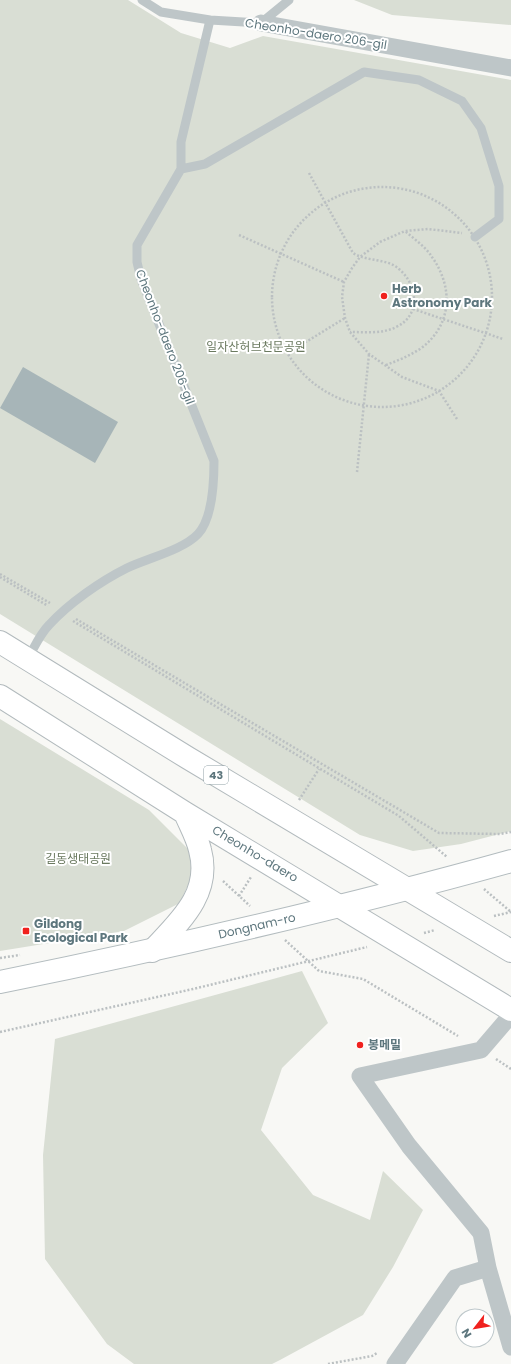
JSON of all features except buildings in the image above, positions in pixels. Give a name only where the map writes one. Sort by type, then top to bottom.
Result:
[{"type":"main road","name":"43","points":[[0,642],[406,890],[511,951]]},
{"type":"main road","name":"Cheonho-daero","points":[[0,696],[186,813],[342,906],[511,1010]]},
{"type":"main road","points":[[152,951],[190,910],[203,879],[200,850],[186,813]]},
{"type":"main road","name":"Dongnam-ro","points":[[0,982],[152,951],[268,924],[406,890],[511,861]]},
{"type":"street","name":"Cheonho-daero 206-gil","points":[[261,23],[511,68]]},
{"type":"street","points":[[511,1015],[481,1050],[360,1076],[409,1146],[481,1233],[488,1268],[511,1347]]},
{"type":"street","points":[[395,1364],[455,1278],[488,1268]]},
{"type":"lane","points":[[142,0],[161,12],[210,20]]},
{"type":"lane","points":[[261,23],[290,0]]},
{"type":"lane","name":"Cheonho-daero 206-gil","points":[[28,658],[48,626],[78,599],[126,568],[187,543],[199,533],[205,522],[214,490],[214,461],[141,279],[137,262],[137,246],[180,169],[181,142],[210,20],[261,23]]},
{"type":"lane","points":[[180,169],[205,164],[364,72],[419,80],[462,101],[481,128],[499,186],[499,219],[475,237]]},
{"type":"path","points":[[309,173],[353,253],[360,257],[382,261],[399,268],[410,281],[415,298],[409,318],[396,327],[374,332],[350,332]]},
{"type":"path","points":[[390,186],[423,194],[452,211],[475,237],[486,259],[492,283],[492,308],[486,333],[475,356],[459,376],[439,391],[422,400],[403,405],[364,405],[341,398],[320,387],[302,372],[288,353],[278,330],[272,305],[274,279],[280,254],[292,234],[307,216],[325,202],[356,189],[390,186]]},
{"type":"path","points":[[457,419],[439,391],[402,377],[369,354],[350,332],[345,318],[342,297],[344,282],[352,268],[360,257],[380,242],[405,231],[428,229],[447,230],[475,237]]},
{"type":"path","points":[[386,365],[420,349],[434,334],[445,319],[448,298],[443,274],[432,255],[405,231]]},
{"type":"path","points":[[239,235],[344,282]]},
{"type":"path","points":[[413,308],[503,339]]},
{"type":"path","points":[[288,353],[345,318]]},
{"type":"path","points":[[357,472],[369,354]]},
{"type":"path","points":[[0,576],[398,816],[401,810]]},
{"type":"path","points":[[62,613],[439,833],[500,834],[511,832]]},
{"type":"path","points":[[203,879],[223,881],[320,972],[363,979],[511,1068]]},
{"type":"path","points":[[0,1032],[193,989],[511,912]]},
{"type":"path","points":[[0,958],[22,954]]},
{"type":"path","points":[[328,1364],[372,1356],[377,1353]]},
{"type":"green space","name":"일자산허브천문공원","points":[[0,0],[128,0],[181,33],[230,48],[263,36],[511,80],[511,831],[461,844],[413,851],[360,835],[0,614]]},
{"type":"green space","points":[[354,0],[511,0],[511,25],[392,15]]},
{"type":"green space","name":"길동생태공원","points":[[0,719],[149,810],[189,850],[192,876],[180,903],[124,931],[0,951]]},
{"type":"green space","points":[[302,971],[328,1023],[282,1068],[261,1130],[313,1195],[370,1220],[383,1171],[423,1210],[393,1267],[363,1315],[280,1360],[272,1364],[134,1364],[107,1344],[45,1259],[43,1155],[55,1039]]},
{"type":"place","name":"Herb Astronomy Park","points":[[384,296]]},
{"type":"place","name":"Gildong Ecological Park","points":[[26,931]]},
{"type":"place","name":"봉메밀","points":[[360,1045]]}]
